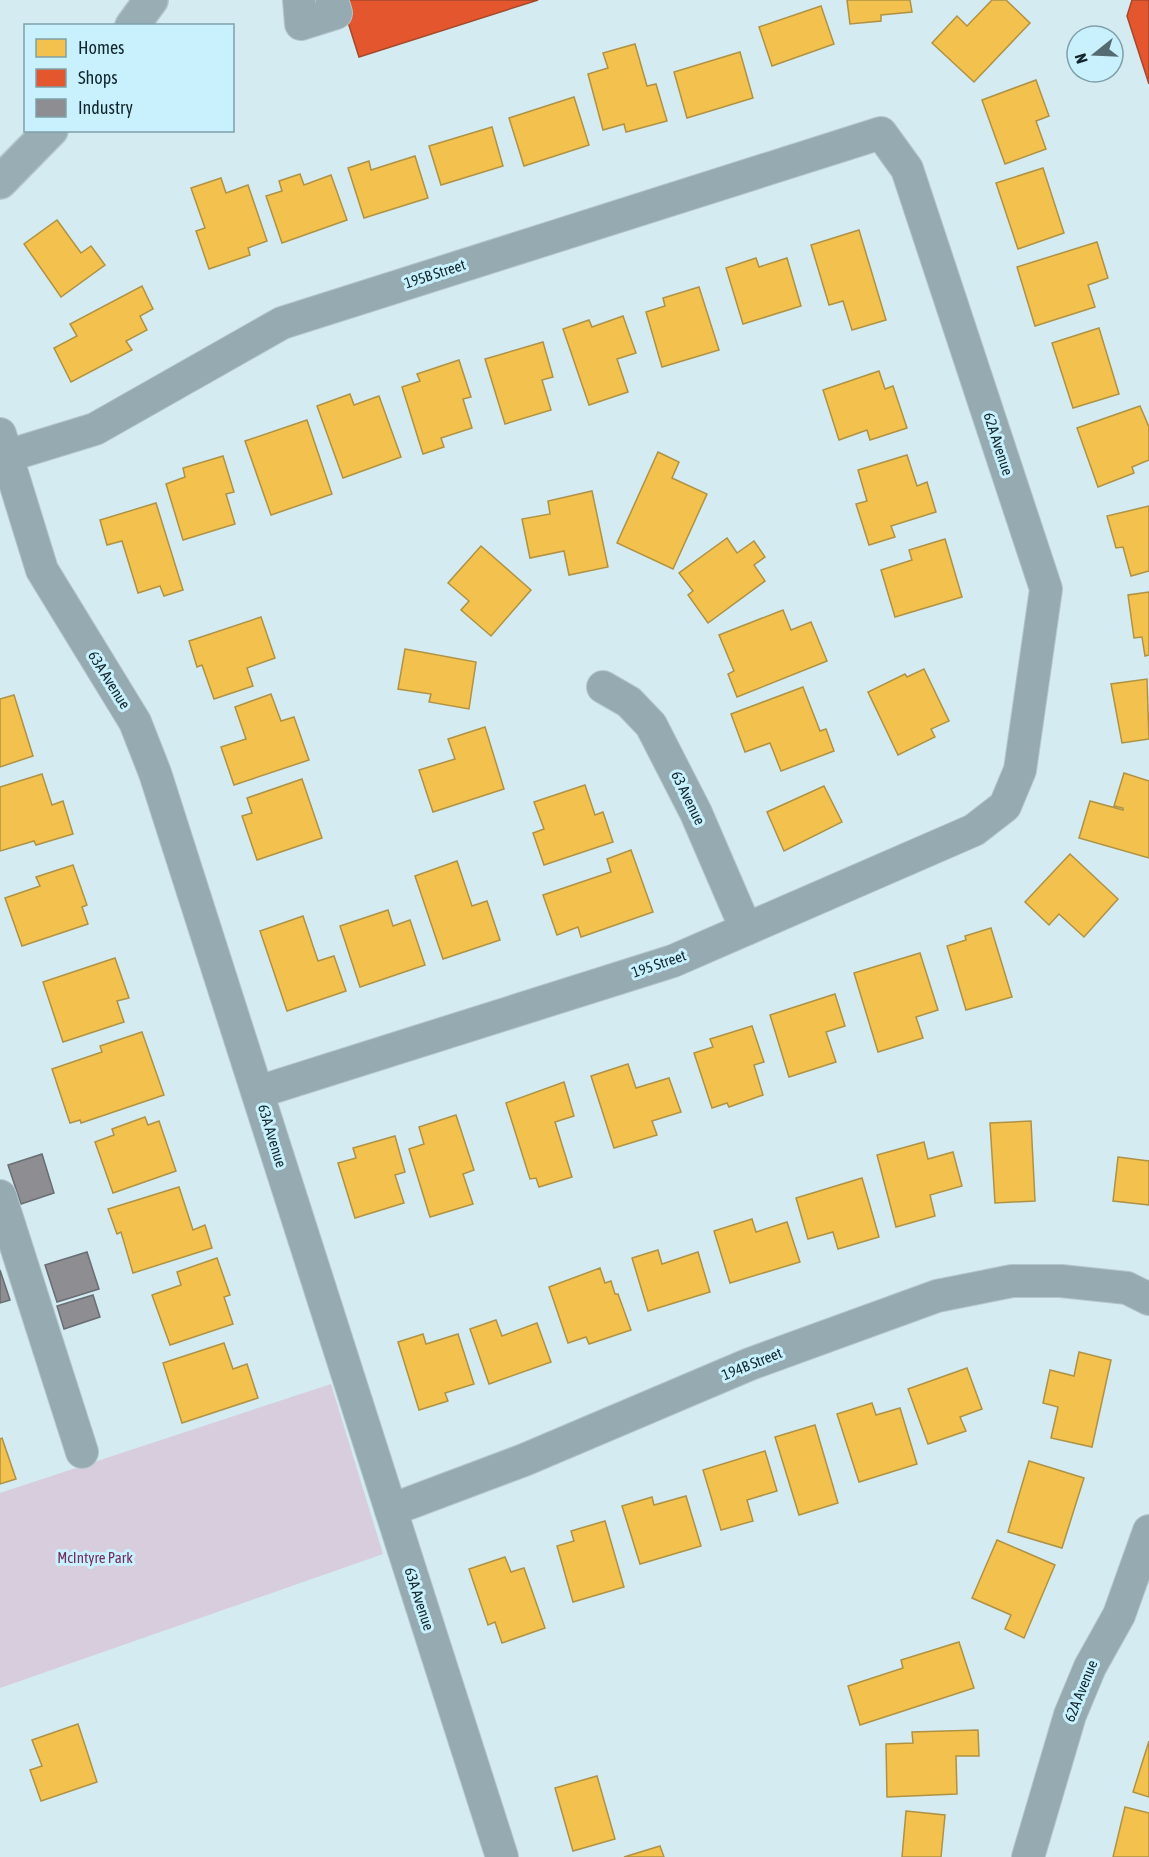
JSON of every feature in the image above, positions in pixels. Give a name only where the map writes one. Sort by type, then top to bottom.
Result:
[{"type":"main road","points":[[133,24],[150,0]]},
{"type":"main road","points":[[0,182],[49,132]]},
{"type":"street","points":[[299,0],[301,24],[334,6]]},
{"type":"street","name":"195B Street","points":[[4,445],[95,429],[282,323],[881,133]]},
{"type":"street","name":"62A Avenue","points":[[881,133],[908,169],[1046,589],[1020,770]]},
{"type":"street","name":"63A Avenue","points":[[4,445],[42,570],[135,722],[155,773],[502,1857]]},
{"type":"street","name":"63 Avenue","points":[[603,687],[629,702],[651,725],[696,813],[746,929]]},
{"type":"street","name":"195 Street","points":[[258,1092],[674,961],[974,830],[1005,806],[1020,770]]},
{"type":"street","points":[[0,1196],[82,1452]]},
{"type":"street","name":"194B Street","points":[[391,1510],[524,1460],[750,1364],[937,1296],[1012,1281],[1061,1281],[1138,1293]]},
{"type":"street","name":"62A Avenue","points":[[1028,1857],[1070,1715],[1090,1667],[1119,1615],[1149,1531]]},
{"type":"green space","name":"McIntyre Park","points":[[331,1384],[383,1554],[0,1688],[0,1493]]},
{"type":"building: Homes","points":[[847,0],[910,0],[912,12],[881,15],[881,21],[850,24]]},
{"type":"building: Homes","points":[[992,0],[1006,0],[1030,23],[974,82],[932,43],[957,16],[967,26]]},
{"type":"building: Homes","points":[[821,6],[834,44],[772,66],[759,27]]},
{"type":"building: Homes","points":[[635,44],[647,86],[656,84],[667,121],[626,132],[624,124],[603,130],[588,74],[608,68],[603,53]]},
{"type":"building: Homes","points":[[740,52],[753,98],[687,118],[674,72]]},
{"type":"building: Homes","points":[[1036,80],[1049,116],[1036,121],[1046,149],[1005,164],[982,100]]},
{"type":"building: Homes","points":[[574,97],[589,145],[524,166],[509,118]]},
{"type":"building: Homes","points":[[492,127],[503,166],[441,185],[429,146]]},
{"type":"building: Homes","points":[[415,156],[428,198],[364,218],[348,168],[369,161],[371,170]]},
{"type":"building: Homes","points":[[1043,168],[1064,233],[1018,249],[996,183]]},
{"type":"building: Homes","points":[[300,174],[304,185],[331,175],[347,220],[282,243],[266,196],[282,191],[279,181]]},
{"type":"building: Homes","points":[[221,178],[226,193],[248,185],[267,241],[248,248],[250,255],[209,269],[196,231],[205,228],[191,188]]},
{"type":"building: Homes","points":[[57,220],[81,253],[91,246],[105,265],[61,297],[24,244]]},
{"type":"building: Homes","points":[[859,230],[886,320],[852,330],[843,301],[829,305],[811,245]]},
{"type":"building: Homes","points":[[1097,242],[1108,278],[1088,285],[1095,307],[1035,326],[1017,267]]},
{"type":"building: Homes","points":[[756,258],[759,267],[787,258],[801,306],[743,324],[726,268]]},
{"type":"building: Homes","points":[[142,286],[153,309],[140,316],[147,330],[126,341],[132,350],[71,382],[54,348],[77,336],[70,324]]},
{"type":"building: Homes","points":[[699,287],[719,350],[662,367],[646,312],[665,306],[663,298]]},
{"type":"building: Homes","points":[[623,316],[636,353],[617,359],[628,392],[589,405],[563,329],[589,320],[592,327]]},
{"type":"building: Homes","points":[[1099,328],[1119,394],[1073,408],[1052,343]]},
{"type":"building: Homes","points":[[543,342],[553,377],[542,380],[551,410],[505,424],[485,359]]},
{"type":"building: Homes","points":[[459,360],[471,397],[463,399],[472,428],[441,438],[444,447],[423,454],[402,387],[420,381],[417,374]]},
{"type":"building: Homes","points":[[879,371],[885,389],[893,386],[907,428],[870,440],[867,430],[839,440],[823,390]]},
{"type":"building: Homes","points":[[350,394],[354,405],[379,396],[401,457],[343,478],[317,406]]},
{"type":"building: Homes","points":[[1140,406],[1149,427],[1149,460],[1132,467],[1134,473],[1098,487],[1077,428]]},
{"type":"building: Homes","points":[[307,420],[332,494],[271,515],[245,441]]},
{"type":"building: Homes","points":[[658,452],[679,462],[672,478],[707,494],[673,569],[617,543]]},
{"type":"building: Homes","points":[[907,455],[917,486],[927,482],[936,512],[891,526],[895,537],[869,545],[856,504],[867,501],[858,470]]},
{"type":"building: Homes","points":[[223,456],[234,492],[226,494],[235,524],[183,540],[166,484],[185,477],[183,468]]},
{"type":"building: Homes","points":[[592,491],[608,567],[569,575],[564,551],[530,558],[522,519],[550,514],[548,501]]},
{"type":"building: Homes","points":[[156,503],[183,590],[164,596],[160,586],[138,593],[122,541],[107,545],[100,520]]},
{"type":"building: Homes","points":[[1149,506],[1149,571],[1131,576],[1123,547],[1116,548],[1107,516]]},
{"type":"building: Homes","points":[[727,538],[737,553],[754,541],[765,557],[754,565],[765,581],[708,623],[688,595],[693,591],[679,573]]},
{"type":"building: Homes","points":[[945,539],[962,597],[895,617],[881,570],[912,560],[909,550]]},
{"type":"building: Homes","points":[[481,546],[531,590],[491,636],[461,610],[469,601],[448,583]]},
{"type":"building: Homes","points":[[1149,592],[1149,655],[1145,656],[1142,637],[1134,638],[1128,595]]},
{"type":"building: Homes","points":[[783,610],[791,630],[811,622],[827,661],[737,697],[728,674],[734,671],[719,635]]},
{"type":"building: Homes","points":[[261,617],[275,658],[247,668],[253,686],[214,699],[202,665],[197,667],[189,641]]},
{"type":"building: Homes","points":[[405,649],[476,662],[469,709],[429,702],[431,694],[398,689]]},
{"type":"building: Homes","points":[[924,669],[949,721],[931,729],[935,737],[898,755],[868,692],[905,674],[907,677]]},
{"type":"building: Homes","points":[[1147,679],[1149,739],[1122,743],[1111,684]]},
{"type":"building: Homes","points":[[803,687],[820,731],[826,729],[834,751],[781,771],[770,743],[745,752],[731,714]]},
{"type":"building: Homes","points":[[271,694],[281,721],[294,717],[309,760],[234,785],[221,747],[246,739],[235,707]]},
{"type":"building: Homes","points":[[14,695],[33,756],[0,767],[0,699]]},
{"type":"building: Homes","points":[[485,727],[504,789],[433,812],[419,770],[455,759],[448,739]]},
{"type":"building: Homes","points":[[1124,773],[1149,781],[1149,858],[1079,838],[1090,801],[1123,810],[1123,808],[1114,806]]},
{"type":"building: Homes","points":[[42,774],[52,805],[63,801],[73,834],[36,845],[34,841],[0,851],[0,787]]},
{"type":"building: Homes","points":[[302,779],[322,838],[257,860],[242,816],[252,813],[247,798]]},
{"type":"building: Homes","points":[[585,785],[595,815],[603,812],[613,842],[544,865],[533,833],[544,829],[534,802]]},
{"type":"building: Homes","points":[[824,786],[842,822],[784,851],[767,812]]},
{"type":"building: Homes","points":[[631,850],[653,912],[581,937],[578,927],[557,935],[543,895],[611,872],[607,859]]},
{"type":"building: Homes","points":[[1070,854],[1118,899],[1084,937],[1059,914],[1049,925],[1025,902]]},
{"type":"building: Homes","points":[[457,861],[472,906],[487,901],[500,940],[443,959],[415,876]]},
{"type":"building: Homes","points":[[73,865],[87,905],[82,907],[88,924],[22,946],[5,898],[40,886],[36,877]]},
{"type":"building: Homes","points":[[388,910],[393,926],[410,920],[425,965],[360,987],[340,926]]},
{"type":"building: Homes","points":[[303,916],[318,961],[334,956],[346,991],[287,1011],[260,931]]},
{"type":"building: Homes","points":[[991,928],[1012,997],[966,1010],[947,946],[966,940],[965,936]]},
{"type":"building: Homes","points":[[920,953],[938,1010],[916,1017],[923,1038],[878,1052],[854,973]]},
{"type":"building: Homes","points":[[115,958],[129,998],[117,1001],[124,1022],[63,1042],[43,982]]},
{"type":"building: Homes","points":[[835,994],[845,1026],[826,1032],[836,1062],[789,1077],[770,1015]]},
{"type":"building: Homes","points":[[752,1026],[764,1062],[754,1065],[763,1095],[729,1107],[727,1103],[712,1108],[694,1053],[713,1047],[710,1039]]},
{"type":"building: Homes","points":[[142,1032],[164,1095],[81,1123],[80,1120],[70,1123],[52,1069],[102,1052],[100,1046]]},
{"type":"building: Homes","points":[[628,1064],[636,1088],[669,1078],[681,1112],[652,1121],[657,1135],[614,1148],[591,1076]]},
{"type":"building: Homes","points":[[564,1082],[574,1116],[555,1122],[572,1177],[539,1187],[536,1178],[530,1179],[506,1103]]},
{"type":"building: Homes","points":[[456,1115],[474,1170],[463,1174],[473,1204],[430,1217],[409,1149],[424,1144],[419,1127]]},
{"type":"building: Homes","points":[[145,1117],[148,1125],[159,1121],[176,1171],[113,1193],[95,1142],[114,1135],[112,1129]]},
{"type":"building: Homes","points":[[1031,1121],[1035,1201],[995,1203],[990,1123]]},
{"type":"building: Homes","points":[[395,1136],[405,1172],[395,1175],[404,1203],[355,1218],[338,1163],[356,1158],[353,1148]]},
{"type":"building: Homes","points":[[924,1142],[928,1159],[953,1152],[962,1186],[930,1195],[935,1216],[896,1227],[877,1155]]},
{"type":"building: Homes","points":[[1118,1157],[1149,1161],[1149,1205],[1113,1201]]},
{"type":"building: Homes","points":[[862,1178],[879,1237],[838,1249],[833,1232],[808,1239],[796,1198]]},
{"type":"building: Homes","points":[[179,1187],[193,1230],[205,1225],[212,1248],[133,1273],[121,1232],[117,1234],[108,1209]]},
{"type":"building: Homes","points":[[752,1219],[756,1232],[787,1222],[800,1262],[730,1283],[714,1231]]},
{"type":"building: Homes","points":[[658,1250],[662,1264],[698,1252],[710,1292],[648,1311],[632,1258]]},
{"type":"building: Homes","points":[[217,1258],[230,1295],[224,1297],[233,1324],[170,1345],[152,1295],[181,1285],[177,1272]]},
{"type":"building: Homes","points":[[600,1268],[605,1283],[611,1281],[615,1294],[618,1294],[631,1330],[589,1344],[586,1337],[568,1343],[549,1287]]},
{"type":"building: Homes","points":[[496,1320],[502,1336],[537,1323],[551,1362],[489,1384],[470,1329]]},
{"type":"building: Homes","points":[[423,1334],[426,1344],[458,1334],[474,1384],[445,1393],[448,1401],[419,1410],[398,1342]]},
{"type":"building: Homes","points":[[224,1343],[233,1369],[247,1364],[258,1398],[182,1423],[163,1363]]},
{"type":"building: Homes","points":[[1079,1352],[1111,1360],[1092,1447],[1051,1438],[1058,1407],[1043,1403],[1050,1370],[1074,1376]]},
{"type":"building: Homes","points":[[967,1368],[982,1409],[960,1417],[966,1431],[928,1444],[908,1389]]},
{"type":"building: Homes","points":[[872,1403],[876,1415],[900,1408],[917,1464],[859,1482],[837,1414]]},
{"type":"building: Homes","points":[[815,1425],[838,1503],[799,1515],[775,1437]]},
{"type":"building: Homes","points":[[2,1438],[16,1479],[0,1484],[0,1439]]},
{"type":"building: Homes","points":[[765,1451],[777,1491],[747,1500],[753,1521],[721,1530],[703,1470]]},
{"type":"building: Homes","points":[[1029,1461],[1084,1478],[1062,1548],[1008,1532]]},
{"type":"building: Homes","points":[[686,1496],[701,1546],[640,1564],[622,1506],[652,1497],[654,1505]]},
{"type":"building: Homes","points":[[605,1521],[624,1587],[573,1602],[557,1546],[574,1541],[571,1531]]},
{"type":"building: Homes","points":[[997,1540],[1055,1565],[1024,1638],[1005,1629],[1011,1615],[972,1598]]},
{"type":"building: Homes","points":[[505,1557],[511,1572],[524,1568],[545,1628],[502,1643],[495,1622],[488,1625],[469,1569]]},
{"type":"building: Homes","points":[[959,1642],[974,1688],[860,1725],[848,1686],[903,1668],[901,1660]]},
{"type":"building: Homes","points":[[78,1724],[97,1782],[41,1801],[30,1770],[42,1766],[32,1740]]},
{"type":"building: Homes","points":[[978,1730],[979,1756],[956,1756],[957,1794],[887,1797],[886,1744],[913,1743],[912,1732]]},
{"type":"building: Homes","points":[[1149,1741],[1149,1797],[1133,1792]]},
{"type":"building: Homes","points":[[597,1776],[615,1839],[573,1851],[555,1788]]},
{"type":"building: Homes","points":[[1125,1807],[1149,1813],[1149,1857],[1113,1857]]},
{"type":"building: Homes","points":[[906,1811],[945,1815],[941,1857],[902,1857]]},
{"type":"building: Homes","points":[[660,1846],[664,1857],[624,1857]]},
{"type":"building: Shops","points":[[341,0],[538,0],[359,57]]},
{"type":"building: Shops","points":[[1132,0],[1149,0],[1149,84],[1127,16]]},
{"type":"building: Industry","points":[[42,1154],[54,1193],[21,1204],[8,1165]]},
{"type":"building: Industry","points":[[87,1252],[99,1289],[57,1302],[45,1265]]},
{"type":"building: Industry","points":[[0,1270],[10,1300],[0,1303]]},
{"type":"building: Industry","points":[[93,1295],[100,1317],[64,1329],[57,1306]]}]
